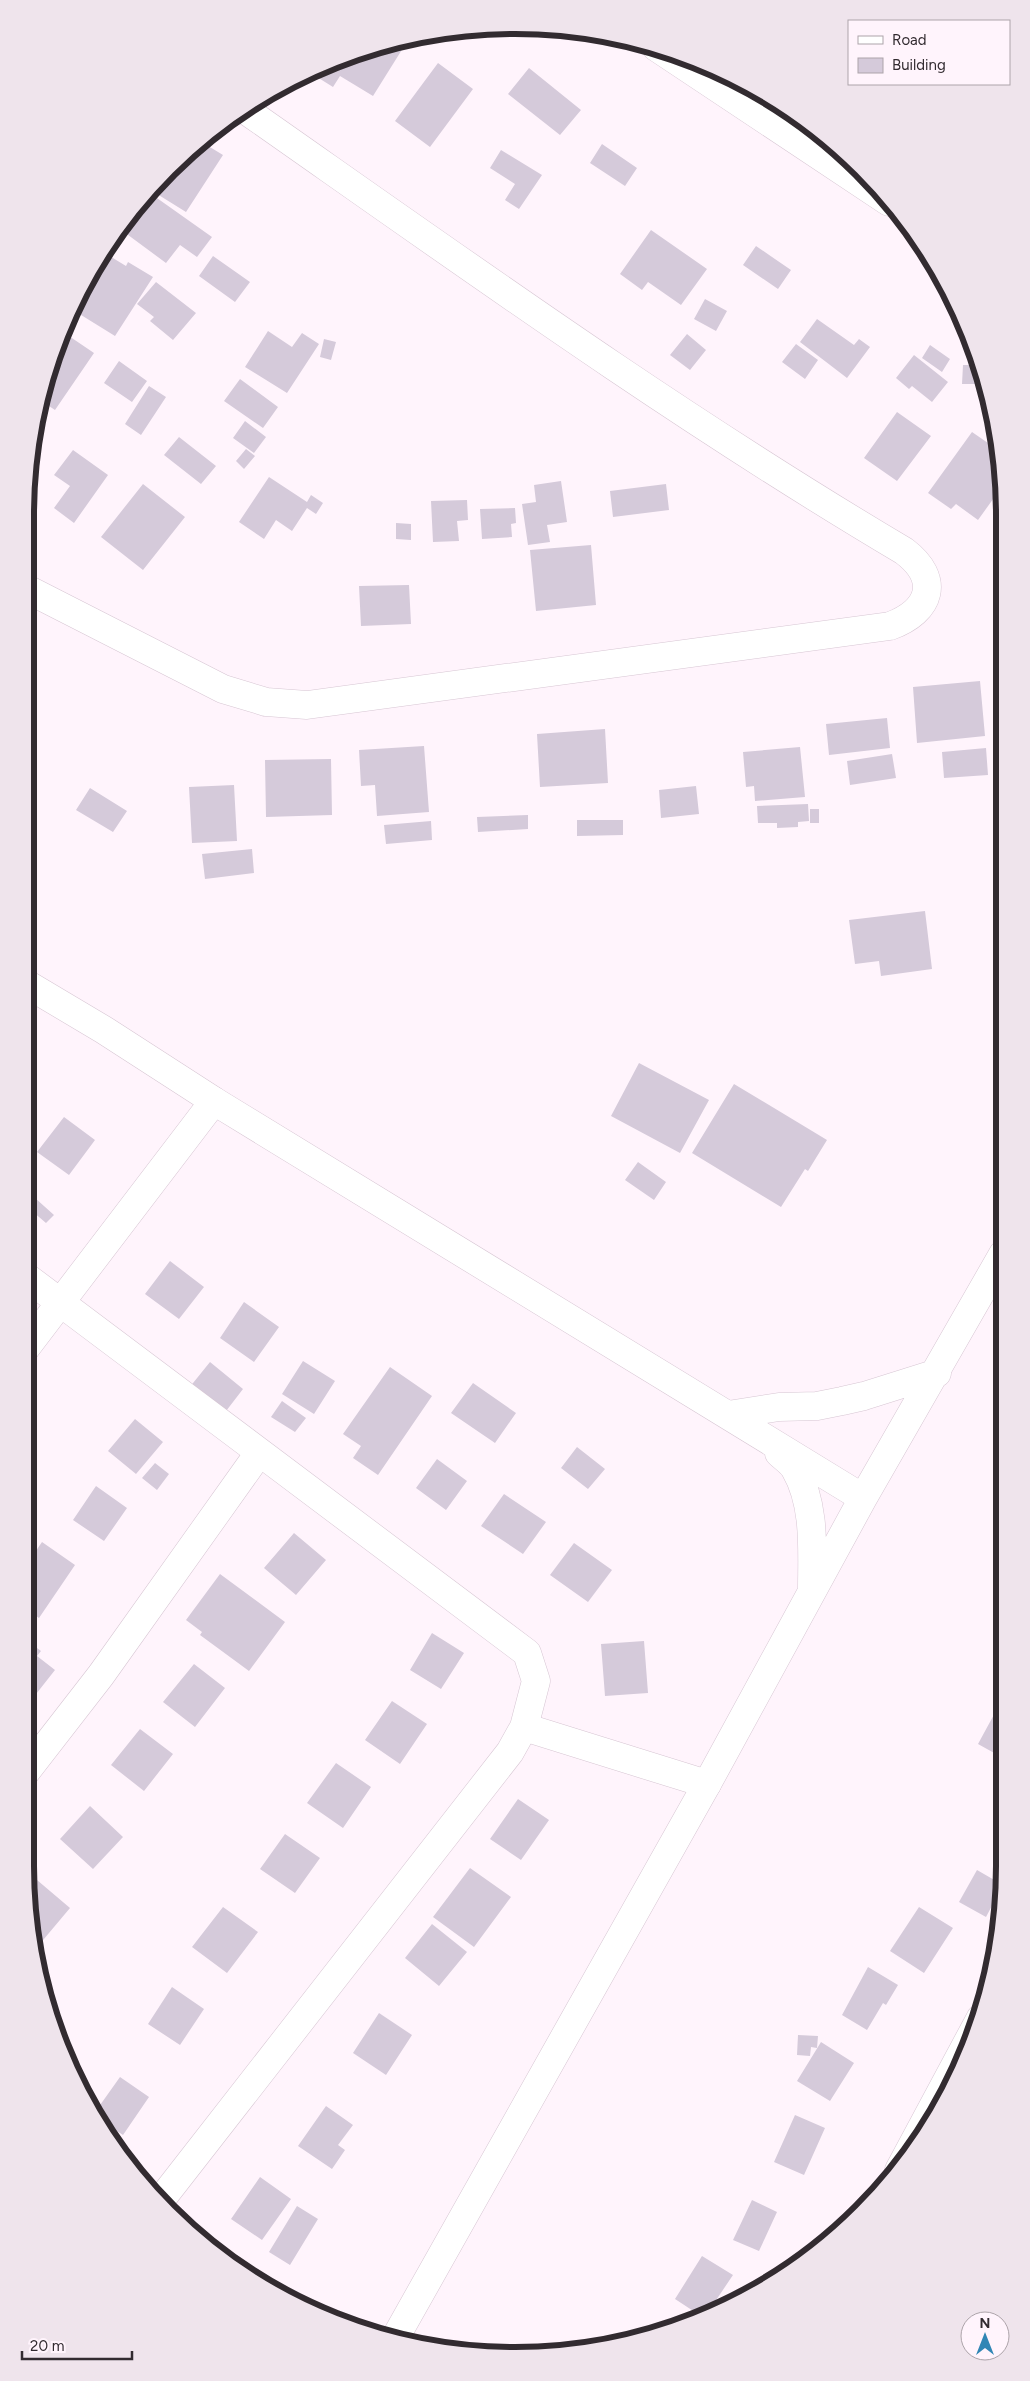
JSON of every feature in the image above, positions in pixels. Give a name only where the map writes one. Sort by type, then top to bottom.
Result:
[{"type":"street","points":[[682,64],[851,171]]},
{"type":"street","points":[[34,593],[223,689],[266,702],[307,706],[890,626],[907,620],[918,611],[923,602],[926,593],[924,576],[920,565],[904,551],[739,449],[547,321],[250,113]]},
{"type":"street","points":[[34,988],[104,1030],[214,1101],[863,1498]]},
{"type":"street","points":[[34,1337],[214,1101]]},
{"type":"street","points":[[398,2333],[707,1784],[863,1498],[937,1373],[996,1267]]},
{"type":"street","points":[[34,1282],[527,1653],[536,1681],[524,1727],[510,1752],[165,2195]]},
{"type":"street","points":[[728,1415],[779,1407],[817,1406],[842,1401],[937,1373]]},
{"type":"street","points":[[765,1438],[795,1468],[807,1496],[812,1540],[812,1592]]},
{"type":"street","points":[[34,1761],[101,1675],[259,1453]]},
{"type":"street","points":[[524,1727],[707,1784]]},
{"type":"building","points":[[403,48],[373,96],[340,76],[333,87],[316,77],[360,59]]},
{"type":"building","points":[[438,63],[473,89],[430,147],[395,121]]},
{"type":"building","points":[[529,68],[581,110],[560,135],[508,94]]},
{"type":"building","points":[[602,144],[637,168],[625,186],[590,163]]},
{"type":"building","points":[[207,145],[223,155],[186,212],[157,194]]},
{"type":"building","points":[[501,150],[542,175],[519,209],[505,200],[515,184],[490,168]]},
{"type":"building","points":[[155,196],[212,237],[197,257],[180,245],[166,263],[125,233]]},
{"type":"building","points":[[651,230],[707,269],[681,305],[648,282],[642,290],[620,274]]},
{"type":"building","points":[[756,246],[791,270],[778,289],[743,265]]},
{"type":"building","points":[[110,256],[126,266],[128,262],[153,277],[115,336],[78,313],[98,274]]},
{"type":"building","points":[[213,256],[250,282],[235,302],[199,276]]},
{"type":"building","points":[[156,282],[196,313],[173,340],[150,321],[154,317],[137,304]]},
{"type":"building","points":[[705,299],[727,311],[716,331],[694,319]]},
{"type":"building","points":[[817,319],[854,345],[859,339],[870,347],[847,378],[800,342]]},
{"type":"building","points":[[268,331],[292,347],[302,333],[319,344],[287,393],[245,367]]},
{"type":"building","points":[[687,334],[706,350],[690,370],[670,355]]},
{"type":"building","points":[[68,336],[94,353],[55,410],[47,404],[59,360]]},
{"type":"building","points":[[324,339],[336,342],[331,360],[320,357]]},
{"type":"building","points":[[796,344],[818,360],[805,379],[782,362]]},
{"type":"building","points":[[930,345],[950,359],[942,372],[922,358]]},
{"type":"building","points":[[914,355],[948,382],[932,402],[912,386],[909,389],[896,378]]},
{"type":"building","points":[[119,361],[147,381],[132,402],[104,383]]},
{"type":"building","points":[[963,365],[972,365],[978,384],[962,384]]},
{"type":"building","points":[[240,379],[278,407],[263,428],[224,401]]},
{"type":"building","points":[[149,386],[166,397],[141,435],[125,424]]},
{"type":"building","points":[[897,412],[931,436],[897,481],[864,458]]},
{"type":"building","points":[[245,421],[266,437],[254,453],[233,438]]},
{"type":"building","points":[[972,432],[991,445],[995,496],[978,520],[956,504],[951,509],[928,493]]},
{"type":"building","points":[[179,437],[216,466],[201,484],[164,455]]},
{"type":"building","points":[[246,449],[255,456],[244,469],[236,461]]},
{"type":"building","points":[[73,450],[108,475],[74,523],[54,508],[70,486],[54,475]]},
{"type":"building","points":[[269,477],[307,502],[311,495],[323,503],[316,514],[307,508],[292,531],[276,520],[264,539],[239,522]]},
{"type":"building","points":[[561,481],[567,522],[547,525],[550,542],[528,545],[522,504],[536,502],[534,485]]},
{"type":"building","points":[[143,484],[185,517],[143,570],[101,537]]},
{"type":"building","points":[[666,484],[669,510],[613,517],[610,491]]},
{"type":"building","points":[[467,500],[468,520],[457,521],[459,541],[433,542],[431,501]]},
{"type":"building","points":[[515,508],[516,523],[511,524],[512,537],[482,539],[480,509]]},
{"type":"building","points":[[396,523],[411,524],[411,540],[396,539]]},
{"type":"building","points":[[591,545],[596,605],[536,611],[530,550]]},
{"type":"building","points":[[409,585],[411,624],[361,626],[359,586]]},
{"type":"building","points":[[980,681],[985,736],[917,743],[913,687]]},
{"type":"building","points":[[887,718],[890,748],[829,755],[826,724]]},
{"type":"building","points":[[605,729],[608,783],[540,787],[537,734]]},
{"type":"building","points":[[424,746],[429,812],[377,816],[375,785],[361,786],[359,750]]},
{"type":"building","points":[[800,747],[805,797],[755,801],[754,786],[746,787],[743,752]]},
{"type":"building","points":[[986,748],[988,775],[944,778],[942,752]]},
{"type":"building","points":[[892,754],[896,778],[850,785],[847,761]]},
{"type":"building","points":[[331,759],[332,815],[266,817],[265,760]]},
{"type":"building","points":[[234,785],[237,841],[192,843],[189,787]]},
{"type":"building","points":[[696,786],[699,814],[661,818],[659,790]]},
{"type":"building","points":[[90,788],[127,811],[113,832],[76,810]]},
{"type":"building","points":[[808,804],[809,821],[798,822],[798,827],[777,828],[777,823],[758,823],[757,806]]},
{"type":"building","points":[[810,809],[819,809],[819,823],[810,823]]},
{"type":"building","points":[[528,815],[528,829],[478,832],[477,817]]},
{"type":"building","points":[[577,820],[623,820],[623,835],[577,836]]},
{"type":"building","points":[[431,821],[432,840],[386,844],[384,825]]},
{"type":"building","points":[[252,849],[254,873],[205,879],[202,854]]},
{"type":"building","points":[[925,911],[932,969],[881,976],[879,961],[855,964],[849,920]]},
{"type":"building","points":[[639,1063],[709,1100],[680,1153],[611,1116]]},
{"type":"building","points":[[734,1084],[827,1140],[808,1171],[805,1169],[781,1207],[692,1153]]},
{"type":"building","points":[[64,1117],[95,1140],[69,1175],[37,1152]]},
{"type":"building","points":[[638,1162],[666,1182],[654,1200],[625,1180]]},
{"type":"building","points":[[34,1197],[54,1215],[46,1223],[34,1213]]},
{"type":"building","points":[[170,1261],[204,1287],[179,1319],[145,1294]]},
{"type":"building","points":[[244,1302],[279,1327],[254,1362],[220,1338]]},
{"type":"building","points":[[303,1361],[335,1381],[314,1414],[282,1394]]},
{"type":"building","points":[[210,1362],[243,1389],[223,1415],[189,1388]]},
{"type":"building","points":[[390,1367],[432,1396],[378,1475],[353,1458],[361,1446],[343,1434]]},
{"type":"building","points":[[473,1383],[516,1413],[495,1443],[451,1413]]},
{"type":"building","points":[[282,1401],[306,1418],[295,1432],[271,1417]]},
{"type":"building","points":[[135,1419],[163,1442],[136,1474],[108,1451]]},
{"type":"building","points":[[577,1447],[605,1469],[588,1489],[561,1468]]},
{"type":"building","points":[[437,1459],[467,1481],[446,1510],[416,1488]]},
{"type":"building","points":[[155,1463],[169,1474],[157,1490],[142,1478]]},
{"type":"building","points":[[96,1486],[127,1508],[104,1541],[73,1520]]},
{"type":"building","points":[[504,1494],[546,1522],[523,1554],[481,1526]]},
{"type":"building","points":[[294,1533],[326,1560],[296,1595],[264,1568]]},
{"type":"building","points":[[42,1542],[75,1565],[39,1618],[34,1614],[34,1554]]},
{"type":"building","points":[[574,1543],[612,1570],[588,1602],[550,1575]]},
{"type":"building","points":[[220,1574],[285,1622],[249,1671],[200,1635],[202,1632],[186,1620]]},
{"type":"building","points":[[432,1633],[464,1653],[441,1689],[410,1670]]},
{"type":"building","points":[[644,1641],[648,1693],[605,1696],[601,1644]]},
{"type":"building","points":[[34,1646],[41,1651],[37,1656],[55,1670],[34,1697]]},
{"type":"building","points":[[194,1664],[225,1688],[195,1727],[163,1702]]},
{"type":"building","points":[[392,1701],[427,1724],[400,1764],[365,1740]]},
{"type":"building","points":[[996,1711],[996,1754],[978,1744]]},
{"type":"building","points":[[140,1729],[173,1754],[144,1791],[111,1765]]},
{"type":"building","points":[[336,1763],[371,1787],[343,1828],[307,1803]]},
{"type":"building","points":[[518,1799],[549,1820],[521,1860],[490,1839]]},
{"type":"building","points":[[90,1806],[123,1837],[93,1869],[60,1839]]},
{"type":"building","points":[[285,1834],[320,1858],[295,1893],[260,1869]]},
{"type":"building","points":[[470,1868],[511,1897],[474,1947],[433,1917]]},
{"type":"building","points":[[977,1870],[996,1881],[995,1901],[986,1917],[959,1902]]},
{"type":"building","points":[[37,1880],[70,1908],[40,1943],[38,1929],[35,1883]]},
{"type":"building","points":[[223,1907],[258,1932],[227,1973],[192,1947]]},
{"type":"building","points":[[919,1907],[953,1928],[924,1973],[890,1951]]},
{"type":"building","points":[[432,1924],[467,1952],[439,1986],[405,1958]]},
{"type":"building","points":[[868,1967],[898,1985],[886,2005],[883,2003],[867,2030],[842,2015]]},
{"type":"building","points":[[172,1987],[204,2009],[180,2045],[148,2024]]},
{"type":"building","points":[[379,2013],[412,2035],[386,2075],[353,2053]]},
{"type":"building","points":[[798,2035],[818,2036],[817,2048],[811,2047],[810,2056],[797,2055]]},
{"type":"building","points":[[821,2042],[854,2063],[830,2101],[797,2081]]},
{"type":"building","points":[[120,2077],[149,2097],[123,2135],[111,2127],[98,2108]]},
{"type":"building","points":[[326,2106],[353,2125],[338,2145],[345,2150],[332,2169],[298,2146]]},
{"type":"building","points":[[795,2115],[825,2128],[804,2175],[774,2162]]},
{"type":"building","points":[[260,2177],[291,2199],[262,2240],[231,2219]]},
{"type":"building","points":[[752,2200],[777,2212],[759,2251],[733,2240]]},
{"type":"building","points":[[297,2206],[318,2219],[290,2265],[269,2252]]},
{"type":"building","points":[[702,2256],[733,2275],[713,2305],[699,2311],[695,2312],[675,2299]]}]
